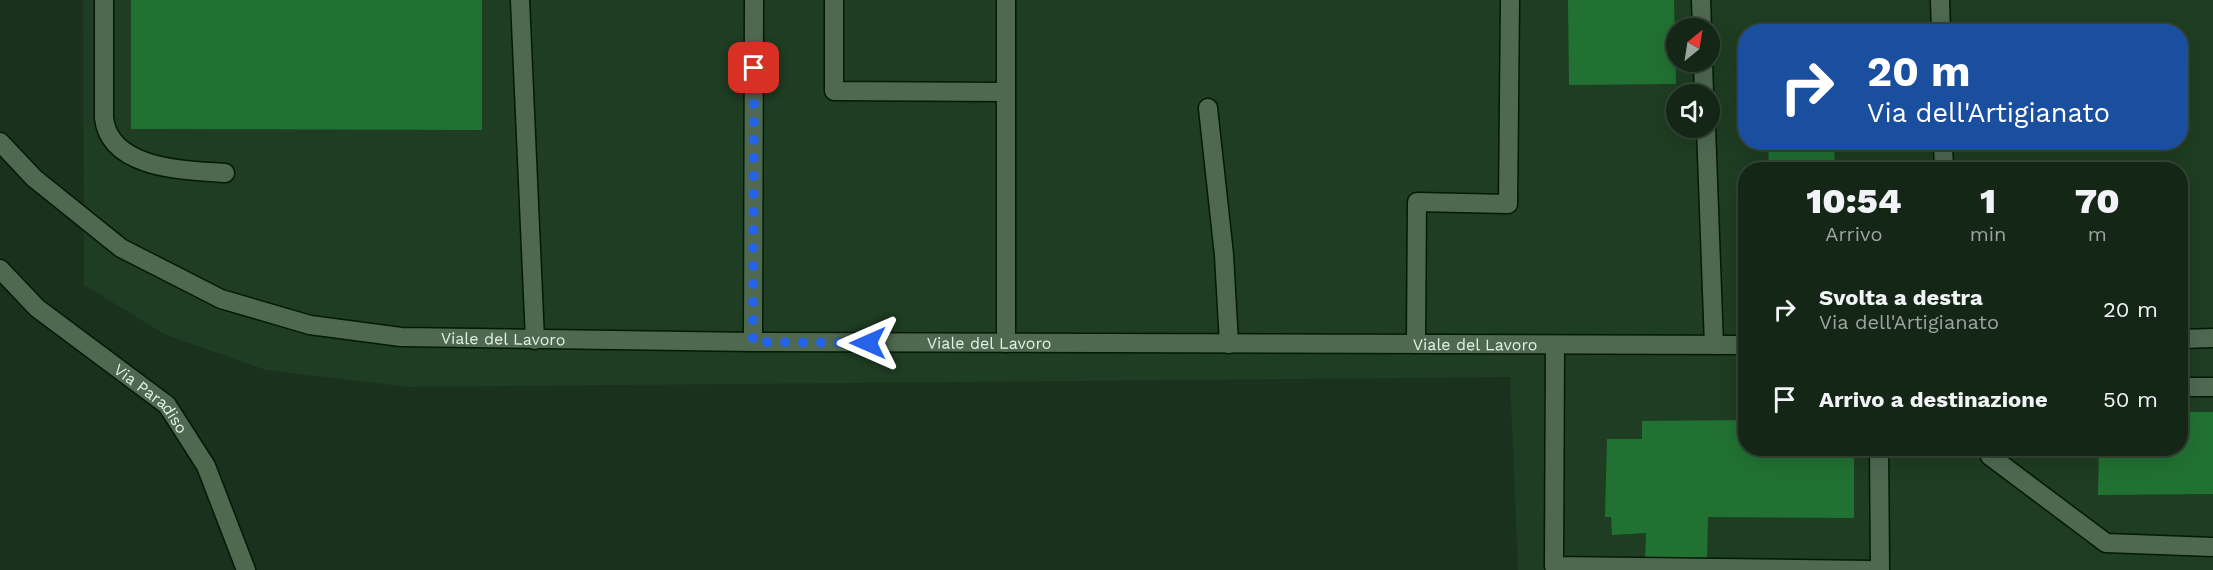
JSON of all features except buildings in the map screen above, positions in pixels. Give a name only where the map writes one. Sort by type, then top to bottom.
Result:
[{"type":"street","points":[[104,0],[104,118],[110,137],[118,147],[160,166],[225,174]]},
{"type":"street","points":[[520,0],[535,340]]},
{"type":"street","points":[[753,342],[754,0]]},
{"type":"street","points":[[834,0],[834,91],[1006,92]]},
{"type":"street","points":[[1006,0],[1006,343]]},
{"type":"street","points":[[1416,344],[1417,202],[1508,204],[1510,0]]},
{"type":"street","points":[[1701,0],[1702,18]]},
{"type":"street","points":[[1940,0],[1941,24]]},
{"type":"street","points":[[1208,108],[1224,255],[1229,344]]},
{"type":"street","points":[[1706,138],[1714,345]]},
{"type":"street","name":"Viale del Lavoro","points":[[0,142],[34,178],[121,248],[221,299],[310,325],[401,337],[753,342],[1738,345]]},
{"type":"street","name":"Via Paradiso","points":[[0,269],[37,308],[167,405],[206,466],[246,570]]},
{"type":"street","points":[[2188,339],[2213,338]]},
{"type":"street","points":[[1555,345],[1554,566],[1869,570]]},
{"type":"street","points":[[2188,387],[2213,387]]},
{"type":"street","points":[[1878,456],[1880,570]]},
{"type":"street","points":[[1990,456],[2106,543],[2213,547]]},
{"type":"shaded area","points":[[83,0],[2213,0],[2213,570],[1518,570],[1510,377],[409,387],[266,370],[164,334],[84,285]]},
{"type":"route","points":[[754,68],[753,342],[868,343]]}]
